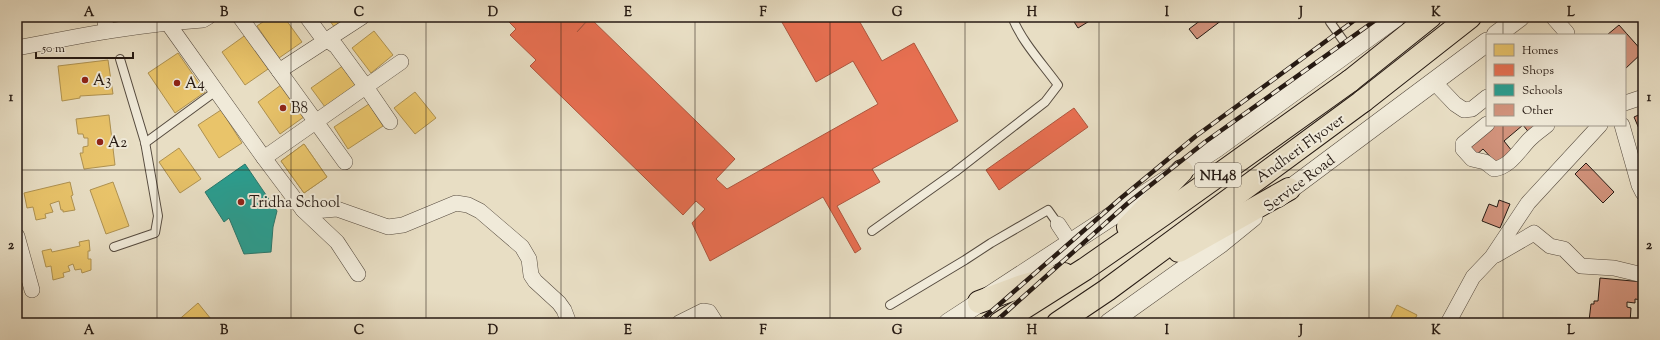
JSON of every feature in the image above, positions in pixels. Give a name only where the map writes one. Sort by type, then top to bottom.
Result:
[{"type":"highway","name":"Andheri Flyover","points":[[1085,269],[1350,81],[1430,17]]},
{"type":"highway","name":"Andheri Flyover","points":[[1107,290],[1363,101],[1470,17]]},
{"type":"highway","points":[[979,302],[1022,286],[1085,269],[1107,245],[1136,220],[1182,171]]},
{"type":"highway","points":[[1107,290],[1289,189]]},
{"type":"highway","name":"NH48","points":[[1000,323],[1085,269]]},
{"type":"highway","name":"NH48","points":[[1058,323],[1107,290]]},
{"type":"street","points":[[17,48],[105,24],[203,20],[208,17]]},
{"type":"street","points":[[240,17],[345,162]]},
{"type":"street","points":[[307,17],[321,36],[336,46],[390,122]]},
{"type":"street","points":[[280,71],[362,17]]},
{"type":"street","points":[[948,323],[1216,148],[1395,17]]},
{"type":"street","points":[[1497,34],[1520,17]]},
{"type":"street","points":[[1553,17],[1567,34]]},
{"type":"street","points":[[167,22],[303,210],[337,242],[358,274]]},
{"type":"street","name":"Service Road","points":[[1110,323],[1221,243],[1289,189],[1486,43]]},
{"type":"street","points":[[264,158],[401,62]]},
{"type":"street","points":[[1434,82],[1455,104],[1464,110],[1472,109],[1486,98]]},
{"type":"street","points":[[1626,103],[1643,97]]},
{"type":"street","points":[[1486,125],[1464,144],[1463,149],[1472,159],[1485,162],[1494,169],[1500,168],[1511,161],[1532,137],[1546,126]]},
{"type":"street","points":[[1448,323],[1473,277],[1492,257],[1528,203],[1599,126]]},
{"type":"street","points":[[1622,126],[1639,185],[1643,193]]},
{"type":"street","points":[[303,210],[314,211],[337,209],[388,227],[403,225],[456,203],[468,205],[480,211],[522,246],[529,259],[531,275],[535,281],[560,303],[569,323]]},
{"type":"street","points":[[1058,224],[1070,242]]},
{"type":"street","points":[[1492,257],[1534,233],[1550,246],[1564,250],[1581,266],[1614,268],[1643,275]]},
{"type":"street","points":[[17,236],[32,290]]},
{"type":"street","points":[[679,323],[703,311],[709,312],[716,323]]},
{"type":"lane","points":[[872,231],[955,172],[1045,102],[1058,85],[1017,30],[1012,17]]},
{"type":"lane","points":[[1337,17],[1328,20],[1350,50]]},
{"type":"lane","points":[[114,247],[155,233],[158,216],[145,143],[120,59]]},
{"type":"lane","points":[[145,143],[216,91]]},
{"type":"lane","points":[[890,305],[1048,210],[1058,224]]},
{"type":"building: Homes","points":[[270,17],[284,17],[302,42],[279,58],[257,26]]},
{"type":"building: Homes","points":[[327,17],[351,17],[335,28]]},
{"type":"building: Homes","points":[[374,31],[393,55],[371,73],[352,48]]},
{"type":"building: Homes","points":[[247,34],[271,67],[245,85],[222,52]]},
{"type":"building: Homes","name":"A4","points":[[178,53],[205,92],[175,113],[148,73]]},
{"type":"building: Homes","name":"A3","points":[[108,60],[113,94],[80,96],[80,98],[62,101],[58,66]]},
{"type":"building: Homes","points":[[344,65],[358,84],[325,107],[311,88]]},
{"type":"building: Homes","name":"B8","points":[[285,82],[308,114],[280,134],[258,102]]},
{"type":"building: Homes","points":[[415,92],[436,118],[415,134],[394,108]]},
{"type":"building: Homes","points":[[369,104],[383,126],[348,149],[334,127]]},
{"type":"building: Homes","points":[[221,110],[242,143],[219,158],[198,125]]},
{"type":"building: Homes","name":"A2","points":[[109,115],[115,165],[84,169],[80,153],[83,153],[83,147],[88,146],[88,138],[84,138],[83,134],[78,134],[76,119]]},
{"type":"building: Homes","points":[[304,144],[327,177],[304,193],[281,161]]},
{"type":"building: Homes","points":[[304,144],[327,177],[304,193],[281,161]]},
{"type":"building: Homes","points":[[179,148],[201,179],[180,193],[159,162]]},
{"type":"building: Homes","points":[[70,182],[73,195],[71,196],[75,210],[63,212],[59,201],[50,204],[53,212],[45,214],[46,218],[36,220],[33,207],[27,208],[24,193]]},
{"type":"building: Homes","points":[[113,182],[129,226],[106,234],[90,190]]},
{"type":"building: Homes","points":[[89,240],[90,251],[88,251],[88,259],[91,259],[91,270],[82,273],[81,269],[75,270],[73,264],[68,266],[70,271],[63,273],[64,277],[53,280],[51,266],[46,267],[42,251],[51,249],[52,252],[80,246],[79,242]]},
{"type":"building: Homes","points":[[198,303],[211,319],[206,323],[175,323]]},
{"type":"building: Homes","points":[[1397,305],[1417,315],[1413,323],[1388,323]]},
{"type":"building: Homes","points":[[707,315],[711,323],[692,323]]},
{"type":"building: Shops","points":[[504,17],[589,18],[577,32],[590,18],[735,159],[716,179],[727,189],[878,104],[853,61],[816,82],[779,17],[857,17],[882,61],[914,43],[958,121],[872,169],[880,182],[837,206],[861,249],[855,253],[823,197],[710,261],[692,223],[705,209],[696,201],[683,215],[530,66],[536,60],[510,35],[516,29]]},
{"type":"building: Shops","points":[[1074,108],[1088,127],[999,190],[986,170]]},
{"type":"building: Schools","name":"Tridha School","points":[[245,164],[277,211],[273,227],[271,252],[244,254],[229,218],[224,222],[205,192]]},
{"type":"building: Other","points":[[1071,17],[1096,17],[1078,28]]},
{"type":"building: Other","points":[[1199,17],[1226,17],[1197,39],[1189,29],[1201,20]]},
{"type":"building: Other","points":[[1619,25],[1643,52],[1626,68],[1626,34],[1608,34]]},
{"type":"building: Other","points":[[1643,113],[1643,138],[1634,117]]},
{"type":"building: Other","points":[[1491,126],[1522,126],[1504,141],[1512,151],[1497,164],[1483,149],[1475,156],[1467,146]]},
{"type":"building: Other","points":[[1524,126],[1540,126],[1530,134]]},
{"type":"building: Other","points":[[1586,163],[1614,192],[1603,203],[1575,174]]},
{"type":"building: Other","points":[[1499,200],[1510,204],[1500,228],[1482,221],[1489,204],[1497,207]]},
{"type":"building: Other","points":[[1600,278],[1643,282],[1642,300],[1635,299],[1635,303],[1627,302],[1627,307],[1631,308],[1630,323],[1595,320],[1595,322],[1589,321],[1591,304],[1594,304],[1594,301],[1598,301]]},
{"type":"railway","points":[[978,323],[1121,198],[1196,136],[1359,17]]},
{"type":"railway","points":[[994,323],[1128,203],[1205,142],[1380,17]]},
{"type":"place","name":"A3","points":[[85,80]]},
{"type":"place","name":"A4","points":[[177,83]]},
{"type":"place","name":"B8","points":[[283,108]]},
{"type":"place","name":"A2","points":[[100,142]]},
{"type":"place","name":"Tridha School","points":[[241,202]]}]
